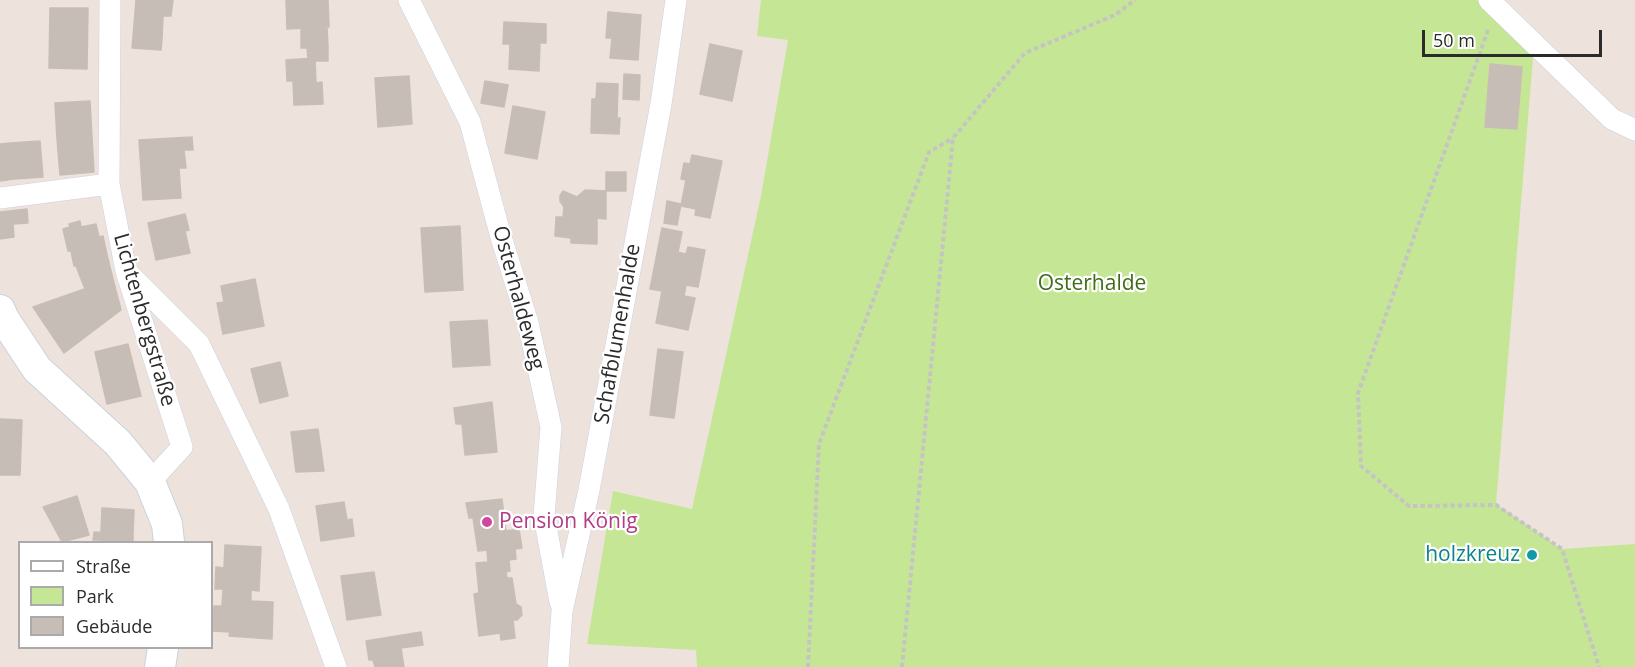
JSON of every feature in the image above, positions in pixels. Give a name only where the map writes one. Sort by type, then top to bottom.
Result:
[{"type":"street","name":"Lichtenbergstraße","points":[[111,0],[109,184],[126,271],[182,447],[150,482]]},
{"type":"street","name":"Osterhaldeweg","points":[[409,0],[470,122],[501,237],[528,323],[551,427],[544,516],[562,611]]},
{"type":"street","name":"Schafblumenhalde","points":[[558,667],[562,611],[590,490],[661,104],[676,0]]},
{"type":"street","points":[[1492,3],[1612,119],[1635,130]]},
{"type":"street","points":[[0,198],[109,184]]},
{"type":"street","points":[[126,271],[199,344],[279,509],[336,667]]},
{"type":"street","points":[[0,310],[37,369],[118,443],[150,482],[167,524],[169,541]]},
{"type":"street","points":[[160,667],[164,649]]},
{"type":"path","points":[[808,667],[819,444],[929,152],[953,138],[1025,53],[1115,15],[1135,0]]},
{"type":"path","points":[[1492,3],[1358,393],[1360,466],[1409,506],[1496,505],[1562,549],[1599,667]]},
{"type":"path","points":[[902,667],[953,138]]},
{"type":"green space","name":"Osterhalde","points":[[761,0],[1477,0],[1533,58],[1496,504],[1562,549],[1635,544],[1635,667],[697,667],[696,650],[587,644],[613,491],[692,509],[761,196],[788,40],[757,36]]},
{"type":"building","points":[[136,0],[173,0],[171,16],[163,16],[162,39],[133,37]]},
{"type":"building","points":[[286,0],[328,0],[329,27],[287,29]]},
{"type":"building","points":[[50,8],[88,8],[87,69],[49,68]]},
{"type":"building","points":[[608,12],[641,15],[638,60],[610,58],[612,38],[606,38]]},
{"type":"building","points":[[504,22],[546,24],[546,43],[540,43],[539,71],[509,69],[510,44],[503,44]]},
{"type":"building","points":[[301,28],[327,28],[328,47],[301,48]]},
{"type":"building","points":[[133,37],[162,39],[161,50],[132,48]]},
{"type":"building","points":[[710,44],[742,51],[732,101],[700,94]]},
{"type":"building","points":[[328,47],[328,61],[308,59],[307,48]]},
{"type":"building","points":[[315,58],[316,83],[322,82],[323,104],[294,105],[293,81],[287,81],[286,60]]},
{"type":"building","points":[[1490,64],[1522,67],[1517,129],[1485,127]]},
{"type":"building","points":[[624,74],[640,75],[639,100],[623,99]]},
{"type":"building","points":[[409,76],[412,124],[378,127],[375,78]]},
{"type":"building","points":[[485,81],[508,85],[504,107],[481,103]]},
{"type":"building","points":[[597,83],[618,84],[619,134],[591,133],[592,99],[596,99]]},
{"type":"building","points":[[90,101],[92,137],[57,139],[55,103]]},
{"type":"building","points":[[513,106],[545,112],[537,159],[505,153]]},
{"type":"building","points":[[92,137],[94,172],[60,175],[57,139]]},
{"type":"building","points":[[192,137],[193,150],[184,150],[186,168],[179,168],[181,198],[143,200],[139,140]]},
{"type":"building","points":[[40,141],[43,177],[14,179],[11,143]]},
{"type":"building","points":[[11,143],[14,179],[0,181],[0,144]]},
{"type":"building","points":[[692,155],[722,161],[710,218],[695,215],[696,209],[681,206],[686,180],[681,179],[684,163],[690,164]]},
{"type":"building","points":[[606,172],[626,172],[626,191],[606,191]]},
{"type":"building","points":[[585,190],[606,191],[606,219],[597,218],[597,244],[571,243],[571,238],[555,236],[556,217],[563,217],[564,207],[560,196],[563,191],[577,197]]},
{"type":"building","points":[[667,201],[681,204],[677,225],[664,223]]},
{"type":"building","points":[[27,209],[28,223],[13,224],[14,237],[0,239],[0,212]]},
{"type":"building","points":[[185,214],[189,230],[185,231],[190,253],[156,260],[148,223]]},
{"type":"building","points":[[80,221],[81,227],[96,224],[99,237],[103,236],[107,255],[90,258],[91,263],[74,266],[63,229],[70,227],[69,224]]},
{"type":"building","points":[[460,226],[463,290],[425,292],[421,228]]},
{"type":"building","points":[[662,228],[682,232],[678,252],[658,248]]},
{"type":"building","points":[[688,247],[705,250],[698,287],[686,285],[684,296],[695,298],[688,330],[656,323],[662,291],[650,289],[658,248],[686,254]]},
{"type":"building","points":[[107,255],[113,279],[85,289],[76,266],[91,263],[90,258]]},
{"type":"building","points":[[113,279],[121,310],[64,353],[33,307]]},
{"type":"building","points":[[255,279],[264,326],[223,334],[217,303],[224,302],[221,286]]},
{"type":"building","points":[[487,320],[490,365],[453,367],[450,322]]},
{"type":"building","points":[[128,344],[141,396],[107,404],[95,352]]},
{"type":"building","points":[[658,349],[683,352],[674,418],[650,415]]},
{"type":"building","points":[[280,362],[288,396],[260,403],[251,369]]},
{"type":"building","points":[[492,402],[497,452],[465,455],[462,424],[456,424],[454,408]]},
{"type":"building","points":[[0,419],[22,420],[20,475],[0,475]]},
{"type":"building","points":[[318,429],[324,471],[296,472],[291,432]]},
{"type":"building","points":[[77,496],[89,535],[61,541],[43,507]]},
{"type":"building","points":[[502,499],[508,548],[478,551],[473,518],[469,518],[466,503]]},
{"type":"building","points":[[344,502],[347,520],[352,519],[354,536],[321,541],[316,506]]},
{"type":"building","points":[[102,508],[134,510],[133,534],[101,532]]},
{"type":"building","points":[[519,529],[522,548],[509,550],[506,531]]},
{"type":"building","points":[[94,532],[133,534],[133,541],[93,540]]},
{"type":"building","points":[[225,545],[261,547],[259,591],[251,590],[251,601],[273,602],[272,639],[229,636],[230,632],[213,631],[214,606],[222,606],[223,589],[215,589],[216,567],[224,568]]},
{"type":"building","points":[[508,548],[509,550],[515,549],[516,559],[509,560],[510,571],[506,572],[507,578],[512,578],[516,604],[521,607],[522,615],[517,620],[513,620],[515,638],[501,640],[500,633],[479,636],[474,594],[479,593],[476,563],[488,562],[487,550]]},
{"type":"building","points":[[374,572],[381,615],[347,620],[341,576]]},
{"type":"building","points":[[421,632],[423,645],[401,648],[404,667],[375,667],[373,660],[369,660],[366,641]]},
{"type":"place","name":"Pension König","points":[[487,522]]},
{"type":"place","name":"holzkreuz","points":[[1532,555]]}]
